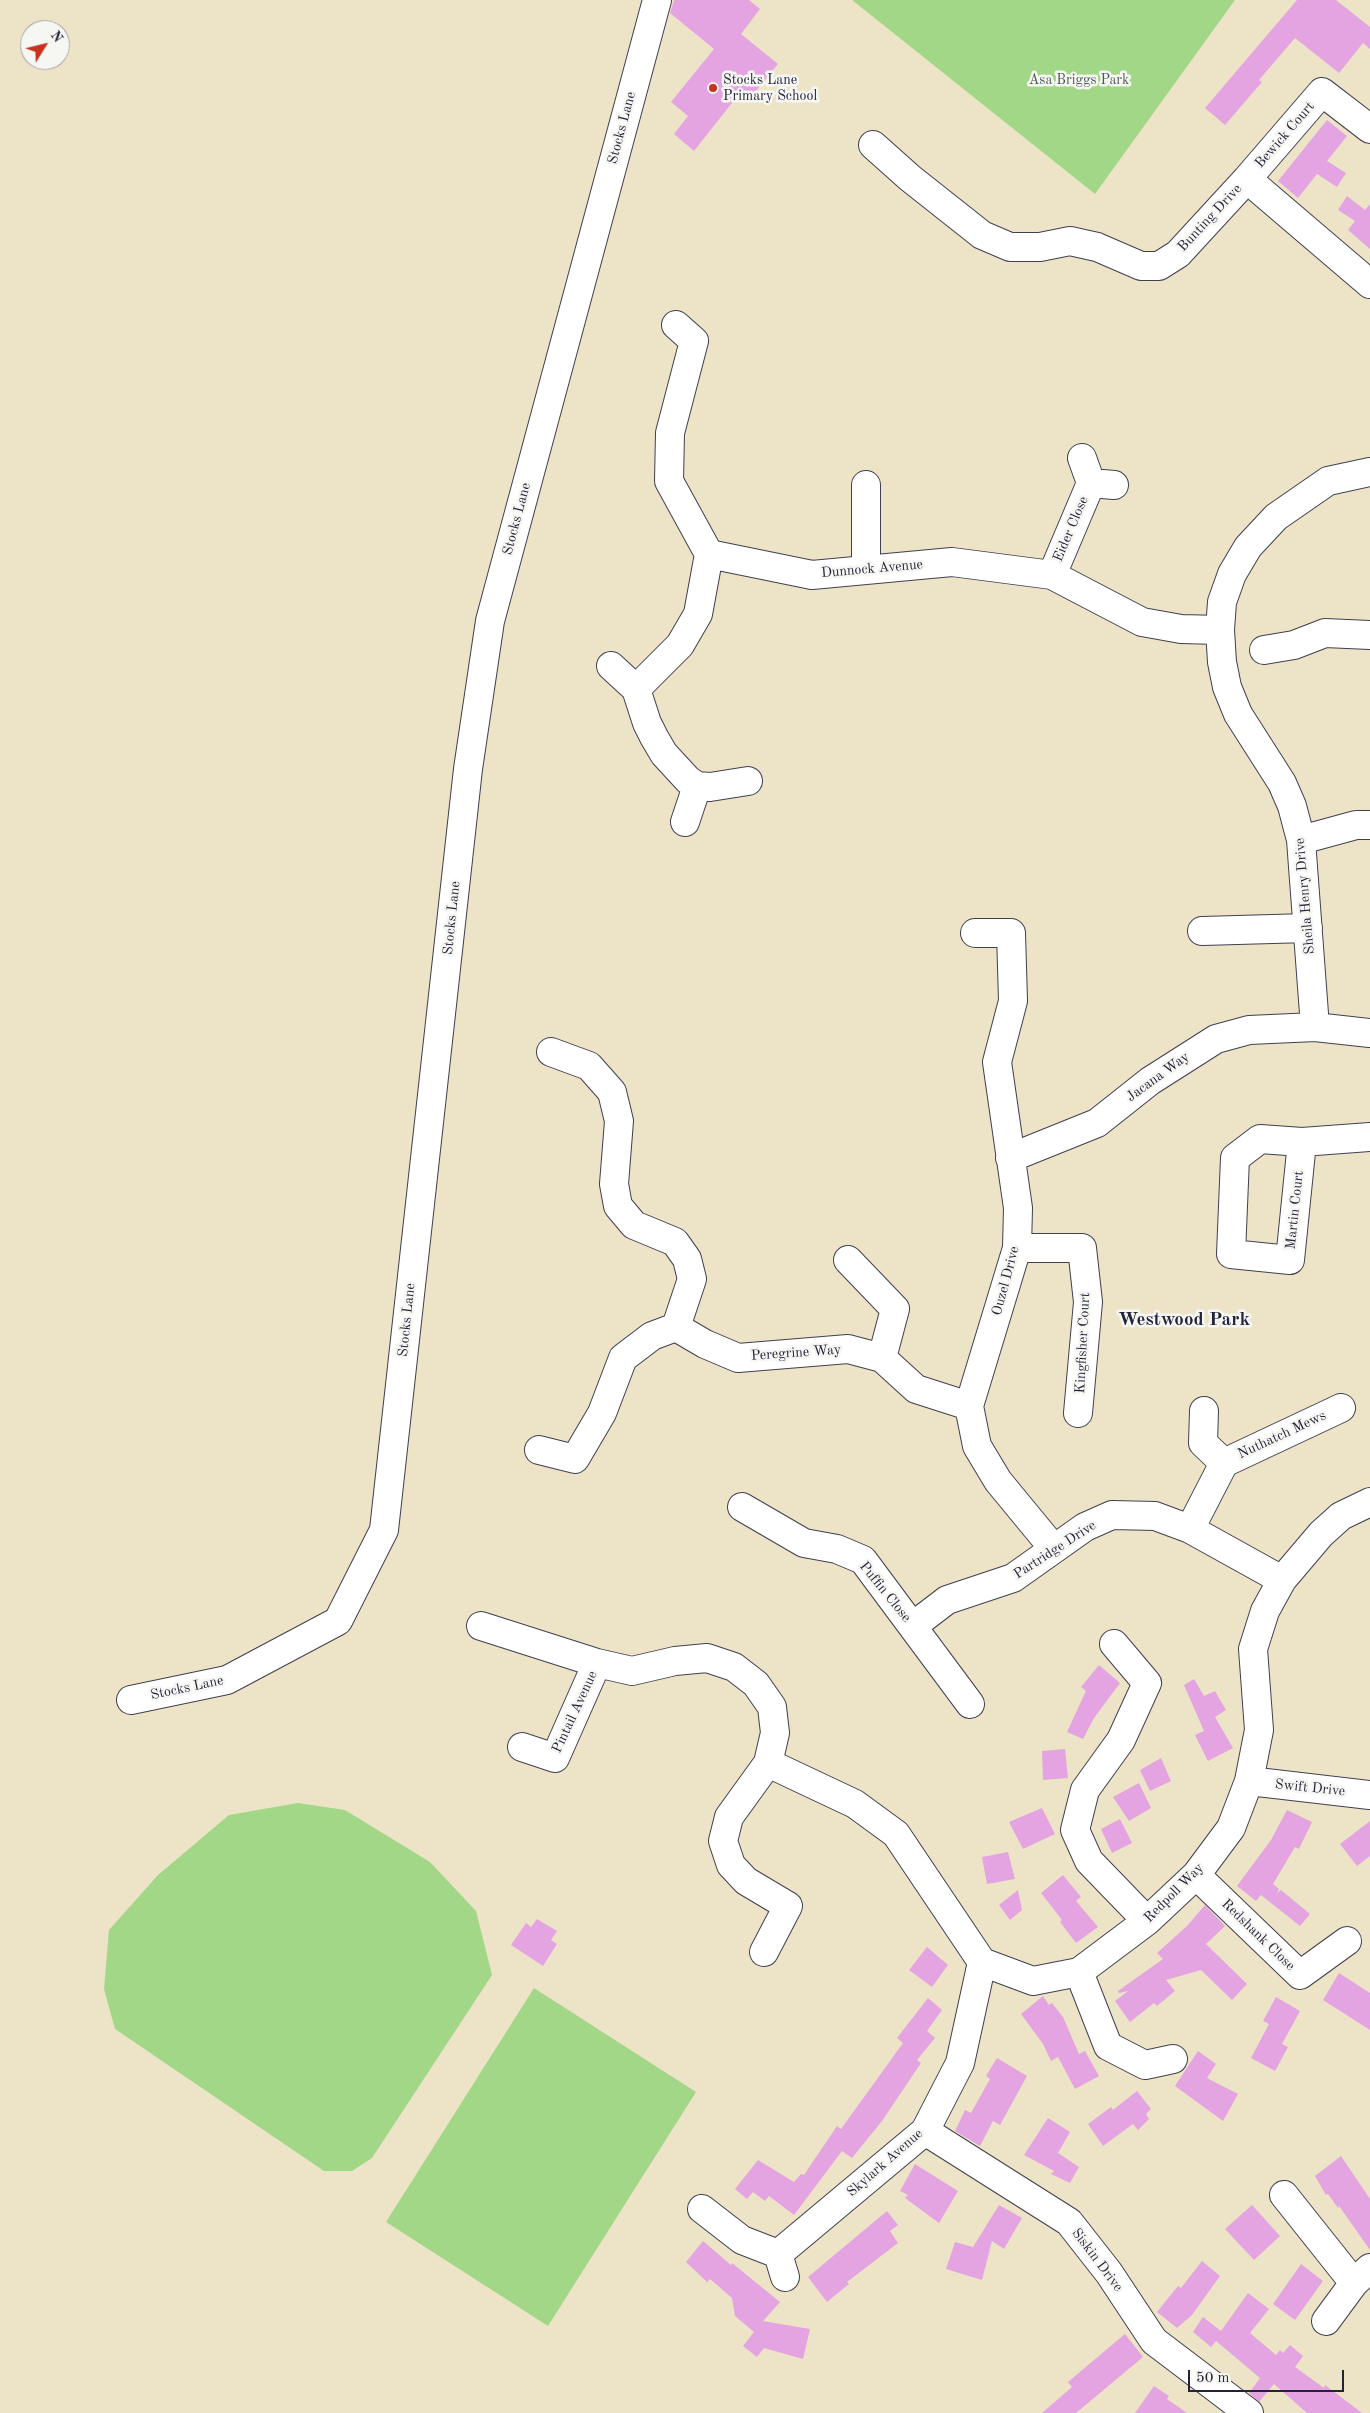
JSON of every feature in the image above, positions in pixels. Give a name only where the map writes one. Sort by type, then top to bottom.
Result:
[{"type":"street","name":"Stocks Lane","points":[[131,1700],[227,1680],[338,1621],[384,1530],[468,769],[490,621],[657,0]]},
{"type":"street","name":"Bewick Court","points":[[1247,179],[1322,92],[1370,129]]},
{"type":"street","name":"Bunting Drive","points":[[873,145],[910,178],[982,235],[1010,246],[1040,247],[1070,241],[1097,247],[1141,266],[1159,266],[1178,254],[1247,179],[1370,284]]},
{"type":"street","points":[[636,689],[680,645],[698,614],[709,554],[669,481],[670,433],[694,334]]},
{"type":"street","name":"Sheila Henry Drive","points":[[1315,1027],[1302,840],[1292,806],[1282,783],[1238,714],[1227,687],[1222,662],[1220,630],[1222,602],[1232,574],[1248,548],[1276,517],[1328,481],[1370,472]]},
{"type":"street","name":"Eider Close","points":[[1052,575],[1095,475]]},
{"type":"street","points":[[866,485],[866,569]]},
{"type":"street","name":"Dunnock Avenue","points":[[709,554],[812,575],[952,562],[1052,575],[1142,622],[1181,629],[1220,630]]},
{"type":"street","points":[[1258,650],[1294,644],[1325,633],[1370,635]]},
{"type":"street","points":[[611,666],[636,689],[646,723],[679,771],[697,786],[710,787],[748,781]]},
{"type":"street","points":[[685,822],[697,786]]},
{"type":"street","points":[[1302,840],[1356,825],[1370,825]]},
{"type":"street","points":[[1202,931],[1308,928]]},
{"type":"street","name":"Ouzel Drive","points":[[975,933],[1011,933],[1013,1001],[997,1062],[1018,1208],[1017,1248],[969,1406],[977,1446],[998,1481],[1054,1548]]},
{"type":"street","name":"Jacana Way","points":[[1010,1158],[1097,1123],[1150,1081],[1216,1039],[1249,1030],[1315,1027],[1370,1033]]},
{"type":"street","points":[[539,1450],[575,1470],[602,1414],[623,1358],[652,1336],[676,1326],[692,1279],[687,1259],[675,1242],[634,1225],[618,1206],[614,1184],[619,1121],[612,1092],[589,1066],[551,1052]]},
{"type":"street","name":"Martin Court","points":[[1302,1142],[1290,1260],[1231,1254],[1235,1158],[1260,1140],[1302,1142],[1370,1137]]},
{"type":"street","name":"Kingfisher Court","points":[[1017,1248],[1082,1248],[1088,1302],[1078,1413]]},
{"type":"street","points":[[848,1260],[895,1309],[882,1358]]},
{"type":"street","name":"Peregrine Way","points":[[676,1326],[705,1344],[738,1358],[848,1349],[882,1358],[916,1389],[969,1406]]},
{"type":"street","name":"Nuthatch Mews","points":[[1190,1529],[1224,1463],[1341,1408]]},
{"type":"street","name":"Nuthatch Mews","points":[[1204,1411],[1203,1443],[1224,1463]]},
{"type":"street","name":"Redpoll Way","points":[[982,1962],[1033,1981],[1079,1972],[1148,1920],[1196,1875],[1231,1828],[1250,1781],[1259,1730],[1253,1649],[1265,1611],[1282,1580],[1321,1534],[1341,1516],[1370,1502]]},
{"type":"street","name":"Puffin Close","points":[[742,1507],[804,1542],[836,1549],[863,1560],[970,1704]]},
{"type":"street","name":"Partridge Drive","points":[[913,1626],[947,1600],[1013,1578],[1085,1527],[1112,1515],[1155,1516],[1190,1529],[1282,1580]]},
{"type":"street","name":"Pintail Avenue","points":[[481,1626],[597,1663],[632,1671],[675,1661],[707,1658],[734,1667],[756,1684],[772,1707],[775,1733],[768,1763]]},
{"type":"street","points":[[1114,1644],[1147,1683],[1121,1740],[1085,1790],[1075,1830],[1089,1861],[1148,1920]]},
{"type":"street","name":"Pintail Avenue","points":[[522,1747],[555,1758],[597,1663]]},
{"type":"street","points":[[764,1952],[788,1906],[746,1881],[731,1865],[723,1841],[729,1817],[768,1763],[855,1804],[896,1834],[982,1962]]},
{"type":"street","name":"Swift Drive","points":[[1250,1781],[1370,1795]]},
{"type":"street","name":"Redshank Close","points":[[1196,1875],[1303,1986],[1347,1941]]},
{"type":"street","name":"Skylark Avenue","points":[[702,2209],[742,2240],[781,2266],[925,2131],[960,2063],[982,1962]]},
{"type":"street","points":[[1079,1972],[1108,2046],[1145,2065],[1172,2059]]},
{"type":"street","name":"Siskin Drive","points":[[925,2131],[1069,2222],[1109,2273],[1154,2341],[1249,2413]]},
{"type":"street","points":[[1284,2195],[1362,2276],[1326,2321]]},
{"type":"green space","name":"Asa Briggs Park","points":[[852,0],[1235,0],[1095,194]]},
{"type":"green space","points":[[298,1803],[345,1810],[430,1862],[476,1911],[492,1975],[372,2158],[352,2171],[324,2171],[115,2029],[104,1989],[109,1930],[158,1875],[229,1815]]},
{"type":"green space","points":[[534,1988],[696,2092],[548,2326],[386,2222]]},
{"type":"building","points":[[674,0],[749,0],[760,9],[741,34],[778,64],[748,101],[739,94],[694,151],[674,134],[688,116],[671,102],[714,49],[670,13]]},
{"type":"building","points":[[1297,0],[1336,0],[1370,27],[1370,49],[1363,43],[1339,73],[1295,38],[1259,80],[1262,82],[1225,125],[1205,108]]},
{"type":"building","points":[[1327,120],[1347,136],[1327,161],[1346,173],[1337,187],[1317,174],[1298,198],[1278,181]]},
{"type":"building","points":[[1347,196],[1365,210],[1370,204],[1370,249],[1348,230],[1355,221],[1338,210]]},
{"type":"building","points":[[1099,1665],[1120,1683],[1094,1718],[1083,1739],[1067,1732],[1086,1691],[1081,1687]]},
{"type":"building","points":[[1194,1679],[1204,1696],[1215,1691],[1226,1710],[1215,1717],[1233,1748],[1208,1761],[1195,1735],[1204,1731],[1184,1685]]},
{"type":"building","points":[[1065,1749],[1068,1778],[1043,1780],[1042,1751]]},
{"type":"building","points":[[1161,1758],[1171,1781],[1150,1791],[1140,1770]]},
{"type":"building","points":[[1139,1783],[1151,1808],[1129,1821],[1113,1797]]},
{"type":"building","points":[[1042,1808],[1055,1834],[1023,1849],[1009,1822]]},
{"type":"building","points":[[1287,1810],[1312,1822],[1299,1849],[1295,1847],[1273,1884],[1279,1889],[1277,1893],[1281,1890],[1310,1914],[1300,1926],[1261,1895],[1256,1901],[1237,1886],[1271,1840]]},
{"type":"building","points":[[1120,1819],[1132,1843],[1112,1853],[1101,1829]]},
{"type":"building","points":[[1370,1821],[1370,1856],[1357,1866],[1340,1844]]},
{"type":"building","points":[[1008,1852],[1015,1879],[987,1884],[982,1857]]},
{"type":"building","points":[[1063,1875],[1081,1897],[1076,1901],[1098,1927],[1076,1943],[1060,1922],[1062,1920],[1041,1893]]},
{"type":"building","points":[[1018,1890],[1022,1910],[1010,1920],[999,1905]]},
{"type":"building","points":[[1205,1905],[1225,1926],[1206,1944],[1247,1984],[1232,2000],[1201,1970],[1166,1980],[1175,1991],[1157,2006],[1154,2003],[1130,2022],[1115,2001],[1128,1991],[1119,1993],[1118,1991],[1163,1959],[1157,1953],[1187,1926]]},
{"type":"building","points":[[537,1919],[557,1931],[551,1940],[557,1944],[543,1966],[511,1945],[526,1923],[531,1927]]},
{"type":"building","points":[[927,1947],[948,1965],[932,1987],[909,1970]]},
{"type":"building","points":[[1339,1973],[1370,1993],[1370,2030],[1323,2000]]},
{"type":"building","points":[[1043,1996],[1049,2005],[1052,2003],[1063,2017],[1079,2054],[1085,2051],[1099,2076],[1075,2089],[1058,2057],[1051,2061],[1043,2044],[1021,2014]]},
{"type":"building","points":[[1276,1997],[1300,2011],[1282,2044],[1288,2047],[1275,2071],[1251,2058],[1269,2024],[1263,2021]]},
{"type":"building","points":[[928,1998],[942,2010],[927,2031],[935,2038],[917,2060],[921,2063],[882,2121],[852,2158],[842,2151],[794,2215],[769,2196],[765,2201],[753,2192],[747,2199],[735,2189],[758,2160],[794,2182],[801,2174],[804,2175],[837,2126],[841,2129],[903,2043],[897,2038]]},
{"type":"building","points":[[1198,2051],[1216,2064],[1207,2078],[1238,2094],[1223,2121],[1175,2086]]},
{"type":"building","points":[[997,2058],[1027,2076],[1000,2125],[993,2121],[980,2146],[955,2131],[965,2110],[971,2113],[990,2079],[986,2076]]},
{"type":"building","points":[[1137,2091],[1151,2109],[1146,2114],[1149,2119],[1138,2130],[1133,2124],[1103,2146],[1088,2124],[1111,2107],[1113,2110]]},
{"type":"building","points":[[1048,2118],[1070,2132],[1058,2153],[1079,2167],[1070,2183],[1051,2174],[1054,2171],[1024,2155]]},
{"type":"building","points":[[1341,2156],[1370,2199],[1370,2250],[1339,2206],[1338,2208],[1328,2194],[1326,2195],[1315,2176]]},
{"type":"building","points":[[915,2164],[958,2191],[939,2223],[905,2198],[908,2195],[900,2191]]},
{"type":"building","points":[[999,2205],[1022,2218],[1004,2249],[992,2241],[982,2280],[946,2269],[955,2242],[973,2247]]},
{"type":"building","points":[[1252,2205],[1280,2236],[1254,2260],[1225,2229]]},
{"type":"building","points":[[887,2211],[898,2225],[890,2231],[898,2243],[847,2282],[849,2284],[827,2302],[808,2277]]},
{"type":"building","points":[[703,2241],[780,2302],[763,2321],[810,2329],[803,2359],[764,2348],[757,2357],[743,2346],[754,2332],[735,2316],[732,2298],[710,2279],[707,2282],[686,2262]]},
{"type":"building","points":[[1202,2261],[1220,2276],[1192,2315],[1177,2328],[1157,2312],[1178,2286],[1181,2288]]},
{"type":"building","points":[[1301,2264],[1323,2281],[1295,2320],[1273,2304]]},
{"type":"building","points":[[1248,2293],[1269,2309],[1250,2333],[1276,2355],[1280,2350],[1283,2353],[1290,2345],[1303,2356],[1295,2367],[1324,2388],[1325,2385],[1362,2413],[1307,2413],[1274,2384],[1259,2402],[1249,2393],[1260,2378],[1216,2341],[1211,2347],[1193,2332],[1203,2317],[1221,2331]]},
{"type":"building","points":[[1125,2334],[1143,2357],[1076,2413],[1042,2413],[1072,2387],[1068,2382]]},
{"type":"building","points":[[1154,2386],[1169,2396],[1167,2399],[1187,2413],[1135,2413]]},
{"type":"place","name":"Stocks Lane Primary School","points":[[713,88]]},
{"type":"district","name":"Westwood Park","points":[[1184,1320]]}]
